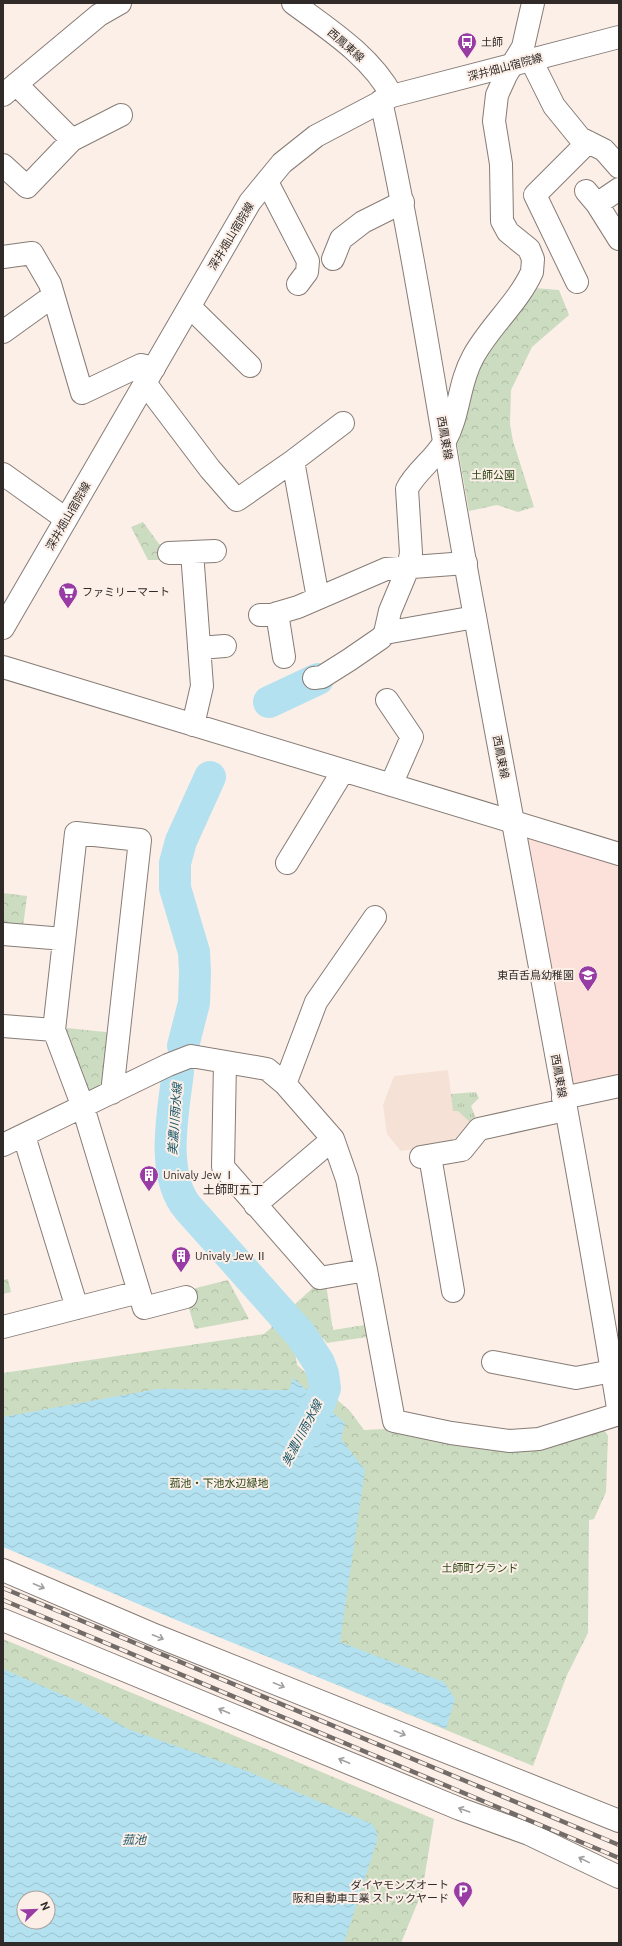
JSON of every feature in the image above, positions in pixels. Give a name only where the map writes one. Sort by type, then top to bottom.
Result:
[{"type":"street","points":[[72,140],[7,91],[99,15],[120,3]]},
{"type":"street","name":"西鳳東線","points":[[293,3],[356,52],[375,71],[386,85],[386,98],[403,202],[475,617],[619,1414]]},
{"type":"street","points":[[314,678],[322,677],[350,660],[381,638],[385,633],[390,611],[408,568],[412,546],[407,489],[412,480],[432,460],[445,441],[456,416],[460,390],[472,360],[529,277],[533,265],[533,259],[529,249],[508,232],[501,217],[501,164],[494,128],[494,112],[497,95],[521,63],[523,48],[534,3]]},
{"type":"street","name":"深井畑山宿院線","points":[[3,628],[250,202],[282,163],[316,136],[386,98],[619,37]]},
{"type":"street","points":[[521,63],[580,138],[604,150],[619,167]]},
{"type":"street","points":[[3,165],[27,187],[72,140],[121,115]]},
{"type":"street","points":[[577,282],[535,195],[588,142]]},
{"type":"street","points":[[267,182],[308,261],[307,272],[298,284]]},
{"type":"street","points":[[619,189],[592,197],[619,239]]},
{"type":"street","points":[[333,259],[342,239],[363,222],[403,202]]},
{"type":"street","points":[[3,257],[32,253],[50,284],[82,393],[141,365],[150,376],[210,469],[237,500],[293,461],[343,423]]},
{"type":"street","points":[[3,332],[53,296]]},
{"type":"street","points":[[190,307],[250,366]]},
{"type":"street","points":[[293,461],[318,598]]},
{"type":"street","points":[[3,474],[66,519]]},
{"type":"street","points":[[169,553],[214,551]]},
{"type":"street","points":[[192,552],[202,686],[193,725]]},
{"type":"street","points":[[284,657],[268,614],[298,607],[386,569],[466,563]]},
{"type":"street","points":[[385,633],[475,617]]},
{"type":"street","points":[[199,648],[225,646]]},
{"type":"street","points":[[3,667],[619,854]]},
{"type":"street","points":[[387,700],[412,737],[391,785]]},
{"type":"street","points":[[286,864],[343,771]]},
{"type":"street","points":[[112,1093],[140,840],[76,832],[54,1030],[83,1107],[144,1308],[186,1297]]},
{"type":"street","points":[[284,1084],[316,1002],[375,917]]},
{"type":"street","points":[[3,934],[64,939]]},
{"type":"street","points":[[3,1026],[54,1030]]},
{"type":"street","points":[[3,1146],[168,1065],[191,1056],[267,1069],[284,1084],[333,1139],[347,1179],[366,1270],[394,1421],[451,1433],[510,1441],[539,1438],[619,1414]]},
{"type":"street","points":[[225,1062],[223,1167],[320,1278],[366,1270]]},
{"type":"street","points":[[453,1291],[425,1157],[462,1150],[479,1129],[619,1086]]},
{"type":"street","points":[[24,1136],[77,1308]]},
{"type":"street","points":[[255,1205],[333,1139]]},
{"type":"street","points":[[3,1327],[139,1292]]},
{"type":"street","points":[[493,1362],[576,1378],[612,1371]]},
{"type":"street","points":[[3,1570],[157,1636],[619,1821]]},
{"type":"street","points":[[3,1620],[460,1809],[529,1834],[619,1877]]},
{"type":"shaded area","name":"東百舌鳥幼稚園","points":[[528,837],[619,865],[619,1081],[575,1090]]},
{"type":"shaded area","points":[[448,1070],[451,1094],[455,1094],[472,1124],[459,1143],[401,1151],[387,1134],[383,1105],[394,1076]]},
{"type":"green space","name":"土師公園","points":[[534,288],[559,290],[569,315],[532,347],[511,390],[510,424],[513,441],[534,507],[518,512],[497,505],[469,511],[456,437],[478,358]]},
{"type":"green space","points":[[143,522],[159,544],[169,545],[169,560],[148,560],[131,527]]},
{"type":"green space","points":[[3,893],[27,896],[23,927],[3,925]]},
{"type":"green space","points":[[67,1028],[114,1033],[108,1084],[93,1091],[86,1088],[65,1041]]},
{"type":"green space","points":[[476,1092],[479,1098],[471,1106],[477,1121],[472,1124],[458,1111],[453,1111],[451,1094]]},
{"type":"green space","points":[[8,1279],[11,1292],[3,1294],[3,1280]]},
{"type":"green space","points":[[228,1280],[249,1319],[195,1329],[184,1291]]},
{"type":"green space","points":[[317,1284],[326,1284],[333,1330],[365,1325],[367,1337],[327,1343],[293,1306]]},
{"type":"green space","name":"菰池・下池水辺緑地","points":[[273,1321],[295,1352],[297,1365],[350,1411],[364,1430],[385,1429],[494,1451],[521,1451],[603,1428],[608,1436],[606,1492],[594,1519],[589,1520],[588,1633],[567,1675],[533,1766],[3,1546],[3,1373],[264,1334],[271,1328]]},
{"type":"green space","name":"菰池","points":[[3,1639],[434,1819],[422,1892],[401,1943],[3,1943]]},
{"type":"water","points":[[293,1378],[345,1423],[341,1439],[365,1470],[340,1642],[444,1682],[455,1699],[446,1729],[169,1617],[3,1547],[3,1417],[157,1389],[289,1390]]},
{"type":"water","name":"菰池","points":[[3,1669],[79,1702],[128,1729],[247,1771],[372,1824],[377,1832],[377,1841],[344,1943],[3,1943]]},
{"type":"waterway","name":"美濃川雨水線","points":[[269,702],[318,679]]},
{"type":"waterway","name":"美濃川雨水線","points":[[183,1046],[194,1003],[195,972],[194,952],[175,888],[175,863],[181,841],[210,777]]},
{"type":"waterway","name":"美濃川雨水線","points":[[178,1072],[172,1124],[171,1161],[174,1179],[179,1194],[188,1208],[301,1335],[319,1363],[323,1374],[325,1388],[320,1402],[299,1440]]},
{"type":"railway","points":[[3,1588],[619,1845]]},
{"type":"railway","points":[[3,1600],[619,1858]]},
{"type":"place","name":"土師","points":[[467,59]]},
{"type":"place","name":"ファミリーマート","points":[[68,609]]},
{"type":"place","name":"東百舌鳥幼稚園","points":[[588,992]]},
{"type":"place","name":"Univaly Jew Ⅰ","points":[[149,1192]]},
{"type":"place","name":"Univaly Jew Ⅱ","points":[[181,1273]]},
{"type":"place","name":"ダイヤモンズオート 阪和自動車工業 ストックヤード","points":[[463,1908]]},
{"type":"district","name":"土師町五丁","points":[[233,1190]]},
{"type":"park label","name":"土師町グランド","points":[[480,1568]]}]
